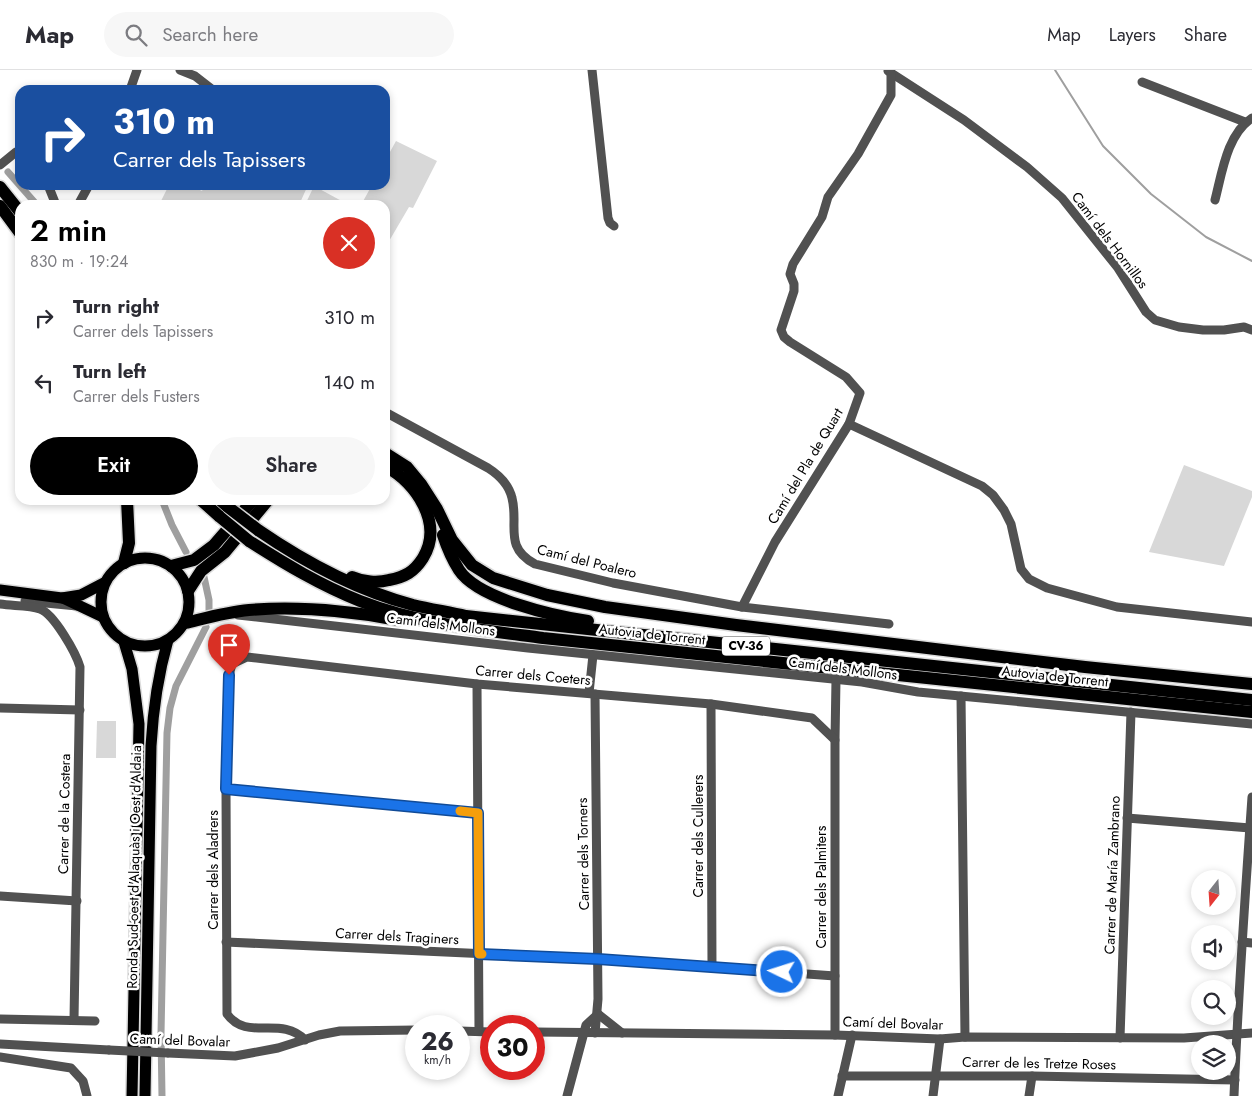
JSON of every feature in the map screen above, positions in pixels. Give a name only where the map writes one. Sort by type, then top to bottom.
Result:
[{"type":"highway","points":[[0,187],[15,206]]},
{"type":"highway","points":[[0,206],[15,227]]},
{"type":"highway","points":[[390,456],[406,467],[421,484],[437,509],[452,540],[472,565],[493,578],[547,595],[605,607],[736,625],[1085,667],[1252,684]]},
{"type":"highway","points":[[259,528],[336,571],[356,579],[381,582],[402,578],[416,568],[427,551],[431,532],[427,512],[416,492],[408,483],[390,470]]},
{"type":"highway","points":[[421,484],[448,548],[460,571],[480,589],[507,601],[574,619],[709,638],[736,645]]},
{"type":"highway","points":[[124,563],[129,543],[127,505]]},
{"type":"highway","points":[[171,566],[194,560],[214,545],[249,505]]},
{"type":"highway","points":[[188,590],[201,571],[226,552],[264,505]]},
{"type":"highway","name":"Autovia de Torrent","points":[[225,506],[259,528],[290,552],[333,575],[368,590],[413,605],[466,616],[1252,700]]},
{"type":"highway","name":"Autovia de Torrent","points":[[225,506],[249,540],[284,564],[326,586],[361,601],[409,617],[463,628],[1252,712]]},
{"type":"highway","points":[[185,623],[249,610],[282,609],[362,613],[463,633],[522,639],[544,638]]},
{"type":"main road","points":[[62,598],[81,595],[104,583],[124,563],[140,558],[156,559],[171,566],[182,577],[188,590],[190,607],[185,623],[168,640],[146,647],[124,642],[111,631],[103,617],[100,600],[104,583]]},
{"type":"main road","points":[[0,590],[62,598],[103,617]]},
{"type":"main road","name":"Ronda Sud-oest d'Alaquàs i Oest d'Aldaia","points":[[145,1096],[151,746],[153,711],[161,665],[168,640]]},
{"type":"main road","name":"Ronda Sud-oest d'Alaquàs i Oest d'Aldaia","points":[[124,642],[132,669],[139,724],[132,1096]]},
{"type":"street","points":[[132,85],[137,70]]},
{"type":"street","points":[[180,70],[195,76],[207,85]]},
{"type":"street","points":[[592,70],[608,218],[614,226]]},
{"type":"street","name":"Camí dels Hornillos","points":[[888,71],[964,120],[1027,167],[1062,198],[1118,268],[1146,312],[1155,320],[1179,328],[1224,330],[1244,327],[1252,330]]},
{"type":"street","name":"Camí del Pla de Quart","points":[[742,606],[775,542],[849,424],[860,393],[846,377],[790,342],[784,337],[782,330],[794,291],[794,284],[790,274],[792,264],[818,225],[828,198],[858,154],[891,95],[888,71]]},
{"type":"street","points":[[1142,82],[1249,120],[1232,143],[1215,200]]},
{"type":"street","points":[[0,165],[15,153]]},
{"type":"street","name":"Camí del Poalero","points":[[390,415],[488,468],[500,477],[509,489],[512,498],[514,540],[519,551],[530,561],[613,583],[742,606],[889,624]]},
{"type":"street","points":[[849,424],[982,486],[993,495],[1011,524],[1021,569],[1029,579],[1047,588],[1117,607],[1252,622]]},
{"type":"street","points":[[0,603],[7,600],[83,607]]},
{"type":"street","name":"Carrer de la Costera","points":[[0,603],[40,609],[50,616],[78,658],[80,667],[74,1020]]},
{"type":"street","name":"Camí dels Mollons","points":[[223,614],[836,680],[918,692],[1252,724]]},
{"type":"street","name":"Carrer dels Torners","points":[[593,655],[592,694],[598,1014]]},
{"type":"street","name":"Carrer dels Coeters","points":[[229,675],[232,664],[247,657],[477,684],[712,704],[812,718],[835,740]]},
{"type":"street","name":"Carrer dels Aladrers","points":[[229,675],[226,789],[227,1014],[239,1026],[249,1028],[274,1027],[294,1031],[305,1040]]},
{"type":"street","name":"Carrer dels Palmiters","points":[[835,1034],[836,680]]},
{"type":"street","points":[[470,1031],[479,1031],[477,684]]},
{"type":"street","points":[[961,696],[965,1037]]},
{"type":"street","name":"Carrer dels Cullerers","points":[[712,704],[712,967]]},
{"type":"street","points":[[0,708],[80,710]]},
{"type":"street","name":"Carrer de María Zambrano","points":[[1120,1038],[1130,712]]},
{"type":"street","points":[[226,789],[478,813]]},
{"type":"street","points":[[1236,1056],[1252,796]]},
{"type":"street","points":[[1127,818],[1250,828]]},
{"type":"street","points":[[0,896],[77,901]]},
{"type":"street","name":"Carrer dels Traginers","points":[[226,942],[598,959],[835,976]]},
{"type":"street","points":[[1242,942],[1252,942]]},
{"type":"street","points":[[567,1096],[590,1033],[586,1025],[598,1014],[622,1034]]},
{"type":"street","points":[[0,1019],[95,1020]]},
{"type":"street","name":"Camí del Bovalar","points":[[0,1044],[235,1056],[278,1048],[340,1031],[405,1030]]},
{"type":"street","name":"Camí del Bovalar","points":[[545,1032],[835,1034],[940,1039],[965,1037],[1184,1038],[1252,1033]]},
{"type":"street","points":[[838,1096],[852,1035]]},
{"type":"street","points":[[932,1096],[940,1039]]},
{"type":"street","points":[[0,1058],[71,1068],[83,1081],[87,1096]]},
{"type":"street","name":"Carrer de les Tretze Roses","points":[[842,1076],[1032,1076],[1191,1079]]},
{"type":"street","points":[[1029,1096],[1032,1076]]},
{"type":"street","points":[[1234,1096],[1235,1080]]},
{"type":"shaded area","points":[[396,141],[437,161],[413,208],[409,207],[390,239],[390,200],[364,200],[369,190],[390,190],[390,152]]},
{"type":"shaded area","points":[[166,190],[306,190],[301,200],[162,200]]},
{"type":"shaded area","points":[[312,190],[321,190],[340,200],[307,200]]},
{"type":"shaded area","points":[[1184,465],[1252,491],[1252,497],[1224,566],[1149,552]]},
{"type":"shaded area","points":[[97,721],[116,721],[116,758],[96,758]]},
{"type":"waterway","points":[[1055,70],[1103,146],[1151,194],[1206,237],[1252,261]]},
{"type":"waterway","points":[[8,172],[15,180]]},
{"type":"waterway","points":[[24,190],[33,200]]},
{"type":"waterway","points":[[164,505],[186,552]]},
{"type":"waterway","points":[[204,577],[209,610]]},
{"type":"waterway","points":[[162,1096],[161,1034],[167,733],[170,708],[176,686],[206,627]]},
{"type":"slow traffic","points":[[460,811],[478,813],[479,954],[482,954]]},
{"type":"route","points":[[229,675],[226,789],[478,813],[479,954],[598,959],[782,972]]}]
